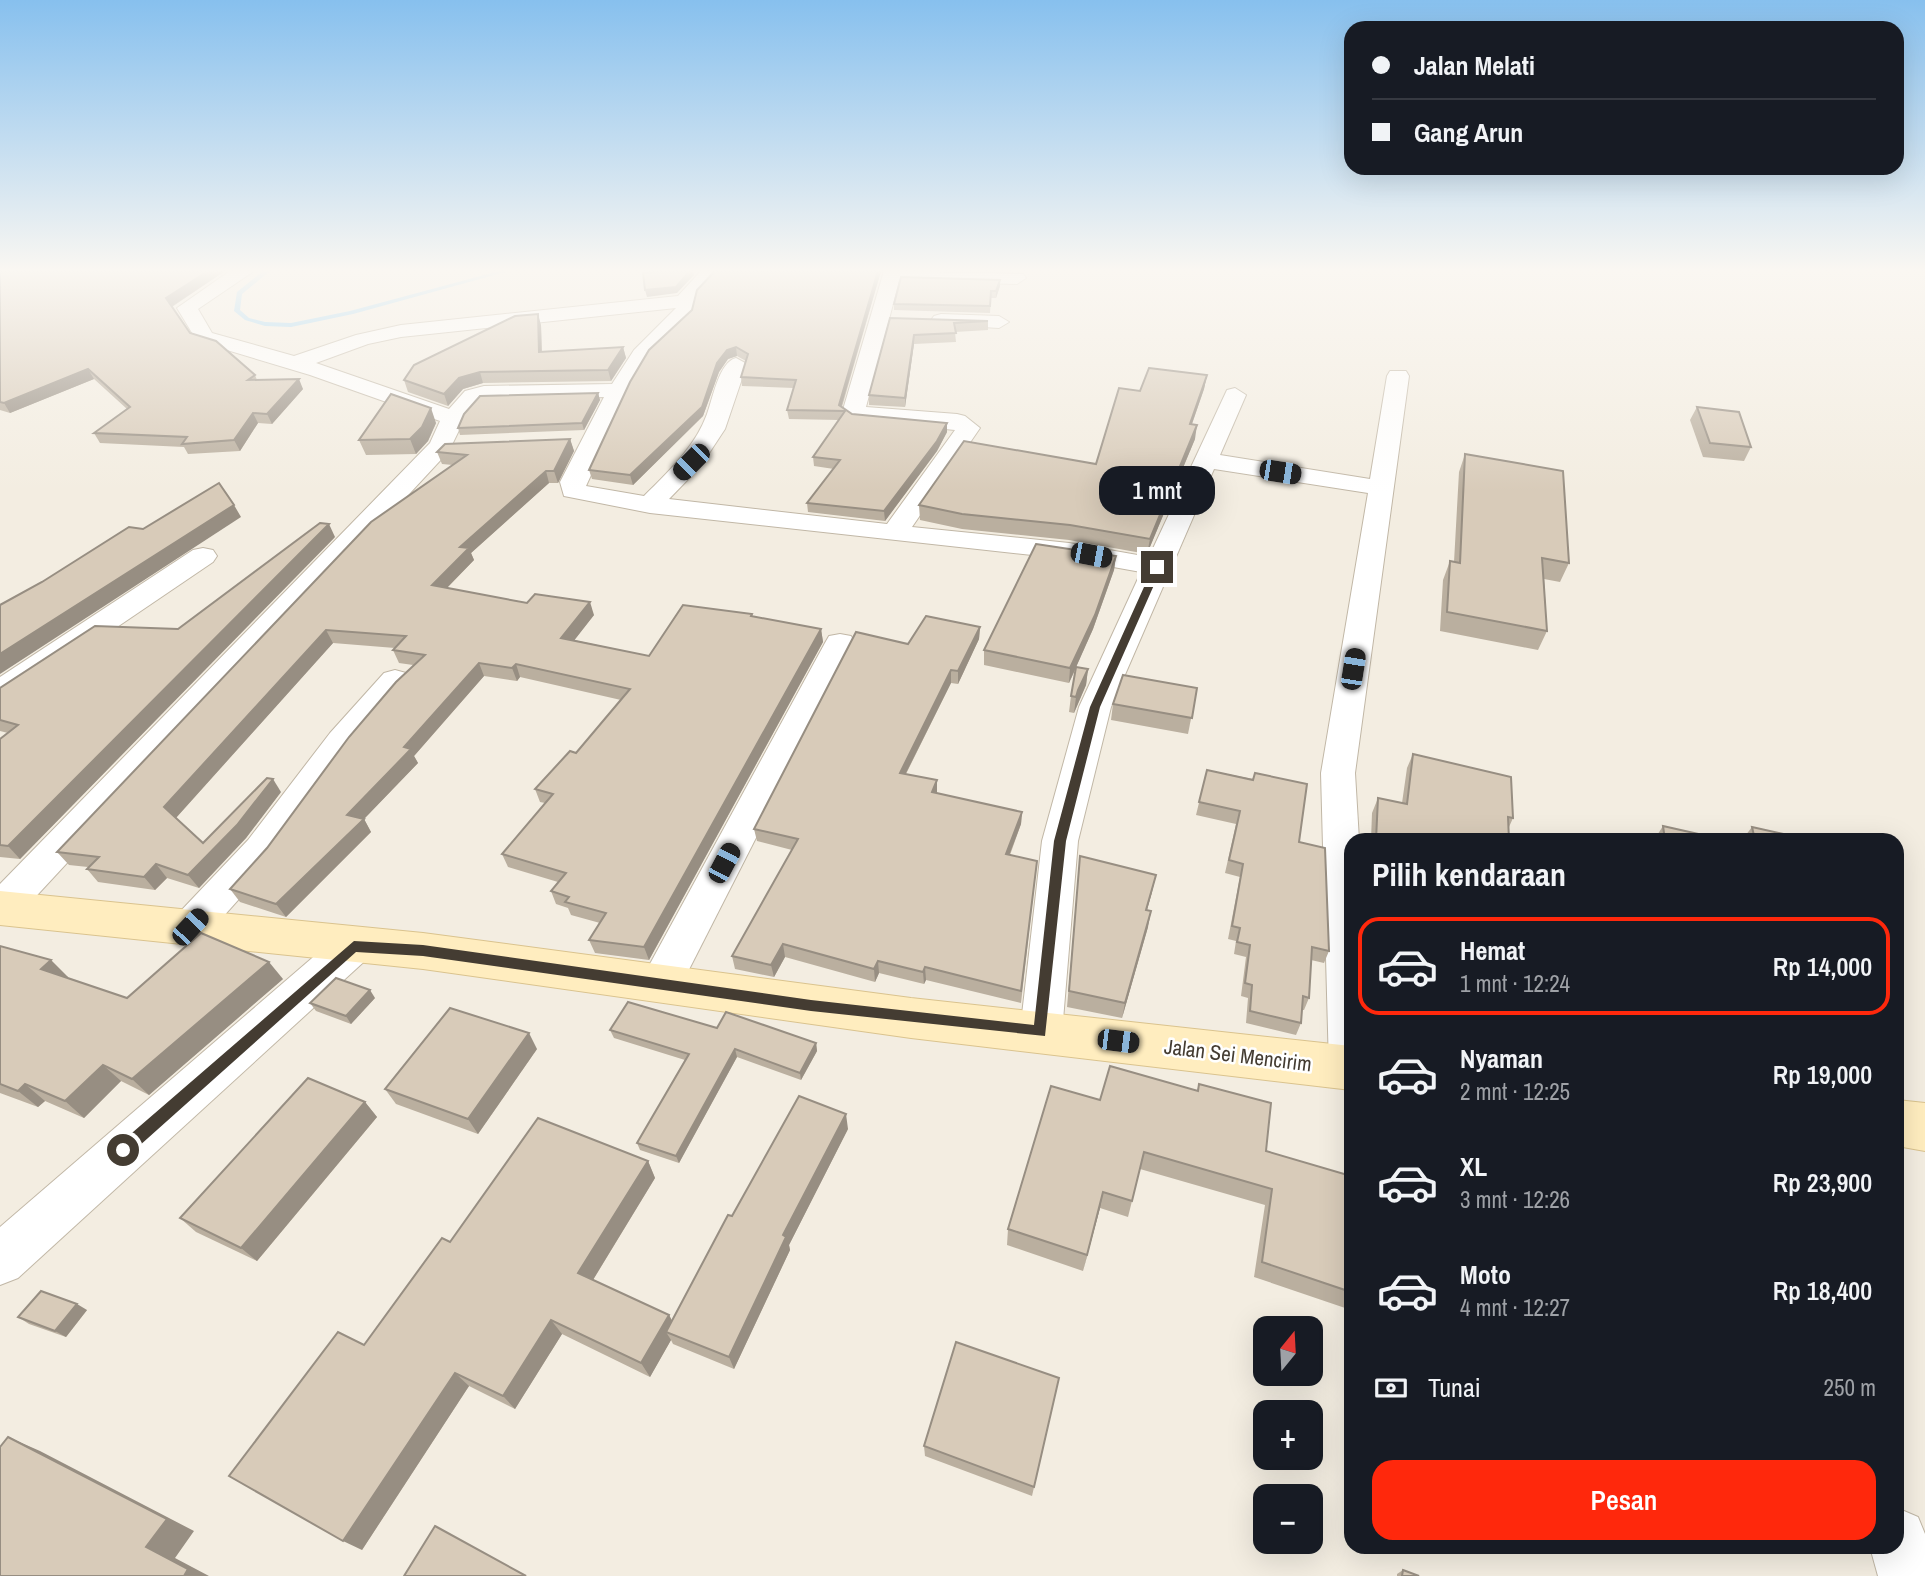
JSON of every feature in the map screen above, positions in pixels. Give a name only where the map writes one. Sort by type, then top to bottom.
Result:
[{"type":"street","points":[[231,345],[410,400],[453,418]]},
{"type":"street","points":[[296,363],[348,345]]},
{"type":"street","points":[[651,345],[641,354],[619,390],[573,482],[573,491],[650,505],[1069,551],[1157,567]]},
{"type":"street","points":[[871,345],[853,413],[957,421],[968,428],[894,533]]},
{"type":"street","points":[[650,505],[691,462],[713,429],[736,364]]},
{"type":"street","points":[[1344,909],[1338,773],[1398,376]]},
{"type":"street","points":[[1,908],[454,446],[453,418],[473,396],[484,393],[619,390]]},
{"type":"street","points":[[1041,1032],[1060,841],[1095,707],[1235,395]]},
{"type":"street","points":[[569,441],[595,440]]},
{"type":"street","points":[[1205,460],[1381,488]]},
{"type":"street","points":[[0,692],[203,556]]},
{"type":"street","points":[[660,985],[840,643]]},
{"type":"street","points":[[190,927],[261,850],[342,741],[395,680]]},
{"type":"street","name":"Jalan Sei Mencirim","points":[[1,908],[423,951],[911,1018],[1344,1066]]},
{"type":"street","points":[[0,1260],[354,946]]},
{"type":"street","points":[[1904,1124],[1925,1127]]},
{"type":"street","points":[[1902,1554],[1908,1576]]},
{"type":"building","points":[[0,345],[220,345],[255,375],[248,380],[299,379],[267,414],[253,413],[234,440],[182,444],[187,437],[94,433],[130,407],[88,369],[4,403],[0,402]]},
{"type":"building","points":[[456,345],[539,345],[539,352],[623,347],[608,370],[480,372],[459,378],[444,394],[404,380],[414,365]]},
{"type":"building","points":[[655,345],[857,345],[839,405],[852,414],[947,423],[937,441],[884,511],[807,503],[840,460],[813,457],[845,411],[787,410],[796,380],[741,377],[748,354],[736,347],[727,350],[717,363],[702,407],[630,475],[589,470],[630,382]]},
{"type":"building","points":[[883,345],[913,345],[905,398],[869,395]]},
{"type":"building","points":[[1149,368],[1207,375],[1190,424],[1197,425],[1150,539],[1070,525],[962,514],[919,505],[964,441],[1096,464],[1119,388],[1140,391]]},
{"type":"building","points":[[598,393],[582,423],[458,428],[464,414],[480,396]]},
{"type":"building","points":[[391,394],[431,408],[422,427],[410,439],[359,440]]},
{"type":"building","points":[[1697,407],[1739,412],[1751,447],[1710,443]]},
{"type":"building","points":[[570,439],[554,471],[546,471],[460,547],[469,548],[432,585],[527,603],[535,594],[590,602],[561,638],[649,656],[683,605],[752,614],[751,616],[821,629],[644,947],[589,940],[606,913],[565,902],[569,897],[551,891],[566,873],[502,854],[553,794],[535,789],[570,751],[576,753],[630,689],[516,664],[512,668],[479,663],[404,747],[411,749],[347,815],[364,819],[276,904],[230,889],[267,848],[349,737],[396,682],[425,655],[393,650],[406,636],[326,630],[164,807],[203,843],[267,778],[273,779],[237,825],[188,875],[156,864],[144,877],[87,869],[99,857],[57,852],[371,522],[467,455],[437,452],[445,444]]},
{"type":"building","points":[[1465,454],[1563,471],[1569,563],[1542,558],[1547,631],[1447,612],[1450,561],[1460,563]]},
{"type":"building","points":[[219,483],[234,505],[0,654],[0,605],[129,527],[143,529]]},
{"type":"building","points":[[320,523],[329,524],[8,846],[0,845],[0,739],[18,725],[0,720],[0,688],[95,626],[178,629]]},
{"type":"building","points":[[1036,544],[1116,556],[1095,615],[1070,668],[984,650]]},
{"type":"building","points":[[926,616],[980,627],[958,671],[951,670],[900,773],[937,780],[932,792],[1022,812],[1006,854],[1037,861],[1021,991],[925,967],[923,972],[878,961],[874,969],[783,944],[771,965],[732,956],[798,839],[754,829],[856,632],[908,644]]},
{"type":"building","points":[[1076,667],[1088,669],[1076,697],[1071,696]]},
{"type":"building","points":[[1123,675],[1197,688],[1192,718],[1113,704]]},
{"type":"building","points":[[1413,754],[1511,777],[1513,818],[1508,817],[1509,833],[1376,833],[1378,798],[1407,804]]},
{"type":"building","points":[[1207,770],[1253,780],[1255,773],[1307,784],[1299,842],[1325,848],[1329,951],[1312,947],[1309,998],[1303,996],[1301,1023],[1250,1011],[1252,985],[1245,983],[1250,945],[1237,942],[1240,928],[1232,926],[1243,864],[1229,860],[1240,811],[1199,802]]},
{"type":"building","points":[[1663,826],[1694,833],[1664,833]]},
{"type":"building","points":[[1752,827],[1779,833],[1753,833]]},
{"type":"building","points":[[1080,856],[1156,875],[1146,910],[1151,911],[1125,1003],[1069,991]]},
{"type":"building","points":[[201,933],[269,962],[132,1079],[103,1065],[65,1101],[25,1084],[18,1091],[0,1084],[0,946],[51,960],[41,969],[127,998]]},
{"type":"building","points":[[336,978],[370,990],[346,1016],[310,1003]]},
{"type":"building","points":[[628,1002],[717,1028],[726,1012],[816,1043],[800,1073],[735,1049],[676,1156],[637,1143],[689,1054],[610,1030]]},
{"type":"building","points":[[450,1008],[529,1033],[468,1119],[385,1089]]},
{"type":"building","points":[[1110,1066],[1198,1091],[1199,1084],[1271,1103],[1266,1151],[1344,1174],[1344,1290],[1262,1262],[1272,1189],[1144,1152],[1132,1201],[1103,1192],[1087,1255],[1008,1229],[1051,1086],[1100,1100]]},
{"type":"building","points":[[308,1078],[365,1102],[241,1248],[180,1218]]},
{"type":"building","points":[[799,1096],[846,1114],[783,1235],[786,1237],[729,1357],[666,1332],[728,1215],[732,1216]]},
{"type":"building","points":[[538,1118],[648,1161],[578,1273],[669,1315],[641,1363],[551,1320],[503,1396],[455,1373],[343,1541],[229,1476],[338,1332],[364,1345],[442,1238],[450,1242]]},
{"type":"building","points":[[41,1291],[77,1304],[55,1331],[18,1317]]},
{"type":"building","points":[[956,1342],[1059,1378],[1034,1487],[924,1446]]},
{"type":"building","points":[[8,1437],[167,1519],[146,1547],[188,1569],[184,1576],[0,1576],[0,1447]]},
{"type":"building","points":[[435,1526],[526,1576],[404,1576]]},
{"type":"building","points":[[1403,1570],[1419,1576],[1402,1576]]},
{"type":"route","points":[[123,1150],[354,946],[423,951],[811,1005],[1041,1032],[1060,841],[1095,707],[1157,567]]}]
